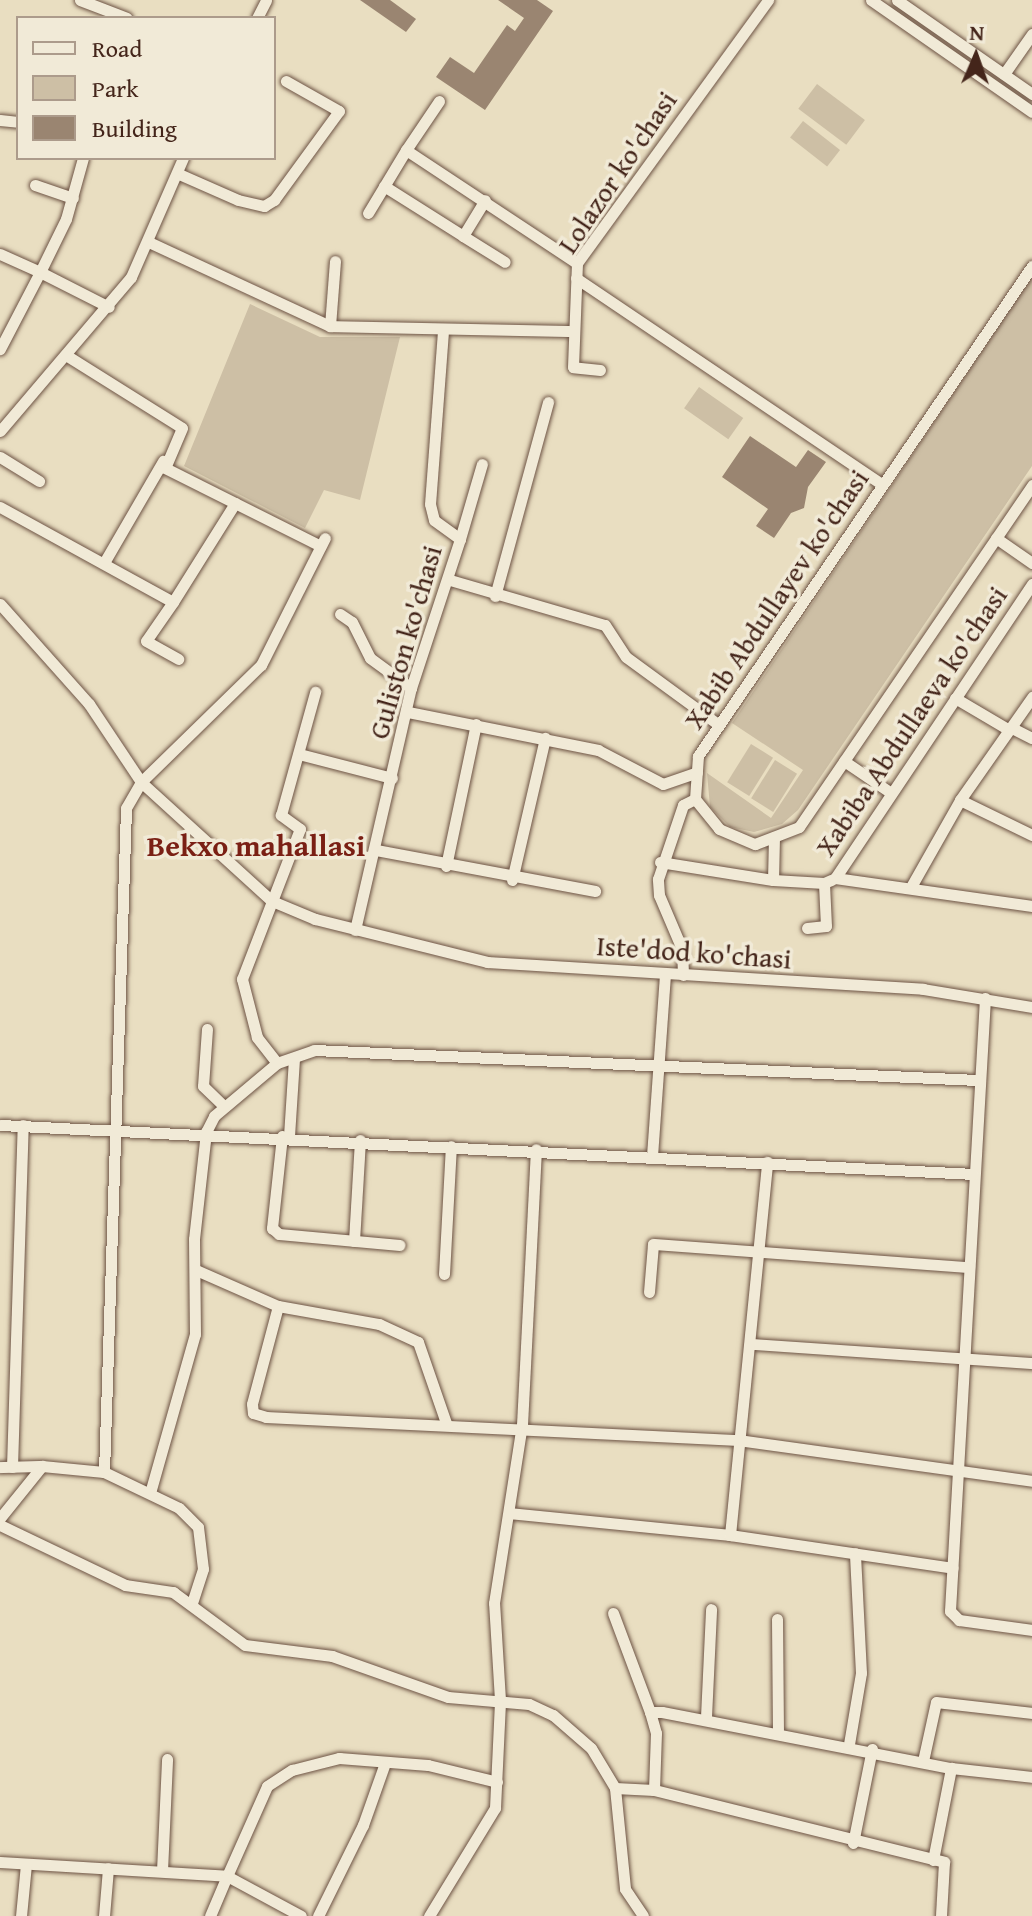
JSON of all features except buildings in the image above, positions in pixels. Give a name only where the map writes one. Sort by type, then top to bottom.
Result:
[{"type":"street","points":[[80,0],[122,16]]},
{"type":"street","name":"Lolazor ko'chasi","points":[[600,370],[573,367],[577,263],[768,0]]},
{"type":"street","points":[[871,0],[1032,112]]},
{"type":"street","points":[[897,0],[1032,94]]},
{"type":"street","points":[[1004,74],[1032,34]]},
{"type":"street","points":[[179,174],[238,200],[264,206],[274,200],[339,111],[286,81]]},
{"type":"street","points":[[368,213],[439,101]]},
{"type":"street","points":[[406,150],[577,263]]},
{"type":"street","points":[[0,349],[40,272],[73,198],[82,160]]},
{"type":"street","points":[[1,428],[69,357],[109,307],[151,243],[182,160]]},
{"type":"street","points":[[35,185],[73,198]]},
{"type":"street","points":[[384,186],[505,262]]},
{"type":"street","points":[[463,236],[485,200]]},
{"type":"street","points":[[151,243],[330,326],[574,331]]},
{"type":"street","points":[[0,254],[109,307]]},
{"type":"street","points":[[330,326],[335,261]]},
{"type":"street","name":"Xabib Abdullayev ko'chasi","points":[[695,799],[698,756],[1032,266]]},
{"type":"street","points":[[576,278],[883,485]]},
{"type":"street","name":"Guliston ko'chasi","points":[[355,930],[408,712],[411,688],[450,580],[460,539],[434,520],[430,504],[443,330]]},
{"type":"street","points":[[69,357],[182,428],[105,561]]},
{"type":"street","points":[[495,596],[548,402]]},
{"type":"street","points":[[0,457],[39,481]]},
{"type":"street","points":[[104,1472],[111,1128],[126,808],[141,782],[261,665],[323,542],[235,503],[163,461]]},
{"type":"street","points":[[460,539],[482,464]]},
{"type":"street","points":[[683,975],[682,949],[659,895],[660,862],[683,805],[695,799],[719,829],[755,844],[799,827],[1032,485]]},
{"type":"street","points":[[178,659],[146,641],[235,503]]},
{"type":"street","points":[[0,507],[105,561],[173,602]]},
{"type":"street","points":[[996,538],[1032,563]]},
{"type":"street","points":[[450,580],[495,596],[605,625],[626,657],[719,725]]},
{"type":"street","name":"Xabiba Abdullaeva ko'chasi","points":[[830,881],[1032,584]]},
{"type":"street","points":[[0,604],[89,704],[141,782],[272,901]]},
{"type":"street","points":[[340,614],[352,622],[370,658],[411,688]]},
{"type":"street","points":[[277,1063],[257,1037],[240,993],[300,829],[281,815],[315,692]]},
{"type":"street","points":[[912,885],[960,800],[1032,697]]},
{"type":"street","points":[[955,698],[1032,738]]},
{"type":"street","points":[[408,712],[598,750],[663,784],[697,772]]},
{"type":"street","points":[[446,866],[476,724]]},
{"type":"street","points":[[512,880],[545,738]]},
{"type":"street","points":[[299,754],[392,778]]},
{"type":"street","points":[[844,761],[891,793]]},
{"type":"street","points":[[960,800],[1032,835]]},
{"type":"street","points":[[773,880],[774,837]]},
{"type":"street","points":[[376,850],[512,880],[595,891]]},
{"type":"street","points":[[660,862],[773,880],[830,881],[826,926],[807,928]]},
{"type":"street","name":"Xabiba Abdullaeva ko'chasi","points":[[830,881],[912,885],[1032,906]]},
{"type":"street","name":"Iste'dod ko'chasi","points":[[272,901],[355,930],[487,962],[985,998],[1032,1007]]},
{"type":"street","points":[[652,1156],[665,973]]},
{"type":"street","points":[[985,998],[973,1174],[953,1617],[1032,1630]]},
{"type":"street","points":[[207,1029],[203,1086],[224,1106]]},
{"type":"street","points":[[150,1493],[195,1334],[196,1270],[206,1132],[224,1106],[277,1063],[314,1050],[978,1080]]},
{"type":"street","points":[[294,1058],[272,1228],[279,1234],[399,1245]]},
{"type":"street","points":[[0,1125],[286,1136],[973,1174]]},
{"type":"street","points":[[23,1125],[6,1467],[42,1466],[104,1472],[150,1493],[198,1527],[203,1569],[192,1603]]},
{"type":"street","points":[[354,1241],[360,1140]]},
{"type":"street","points":[[444,1274],[451,1146]]},
{"type":"street","points":[[429,1916],[495,1808],[500,1700],[494,1603],[522,1425],[536,1149]]},
{"type":"street","points":[[730,1535],[738,1440],[753,1344],[767,1162]]},
{"type":"street","points":[[649,1292],[653,1244],[761,1249],[969,1267]]},
{"type":"street","points":[[196,1270],[278,1306],[379,1324],[418,1342],[446,1423]]},
{"type":"street","points":[[278,1306],[253,1413],[522,1425],[738,1440],[1032,1481]]},
{"type":"street","points":[[753,1344],[1032,1363]]},
{"type":"street","points":[[0,1518],[42,1466]]},
{"type":"street","points":[[509,1513],[730,1535],[953,1568]]},
{"type":"street","points":[[0,1525],[81,1567],[192,1603],[255,1649],[332,1656],[448,1697],[529,1704],[575,1732],[615,1788],[625,1889],[643,1916]]},
{"type":"street","points":[[849,1744],[861,1673],[855,1553]]},
{"type":"street","points":[[706,1717],[711,1609]]},
{"type":"street","points":[[613,1613],[656,1733],[654,1790]]},
{"type":"street","points":[[777,1619],[778,1730]]},
{"type":"street","points":[[923,1761],[936,1702],[1032,1713]]},
{"type":"street","points":[[650,1712],[706,1717],[778,1730],[951,1768],[1032,1777]]},
{"type":"street","points":[[853,1843],[872,1749]]},
{"type":"street","points":[[210,1916],[272,1781],[339,1758],[497,1782]]},
{"type":"street","points":[[162,1871],[167,1759]]},
{"type":"street","points":[[318,1916],[363,1825],[385,1763]]},
{"type":"street","points":[[933,1860],[951,1768]]},
{"type":"street","points":[[615,1788],[654,1790],[853,1843],[933,1860],[947,1866],[941,1916]]},
{"type":"street","points":[[0,1862],[227,1876],[301,1916]]},
{"type":"street","points":[[21,1916],[26,1864]]},
{"type":"street","points":[[104,1916],[108,1868]]},
{"type":"green space","points":[[817,84],[865,120],[846,145],[798,109]]},
{"type":"green space","points":[[803,121],[840,150],[827,166],[790,138]]},
{"type":"green space","points":[[1032,277],[1032,466],[798,810],[782,824],[754,832],[730,827],[710,807],[707,773],[771,818],[803,770],[732,723]]},
{"type":"green space","points":[[250,304],[320,337],[400,337],[360,500],[324,490],[305,528],[184,466]]},
{"type":"green space","points":[[699,387],[743,418],[728,439],[684,408]]},
{"type":"green space","points":[[751,744],[773,758],[749,796],[727,782]]},
{"type":"green space","points":[[775,760],[797,774],[773,812],[751,798]]},
{"type":"district","name":"Bekxo mahallasi","points":[[256,845]]}]
